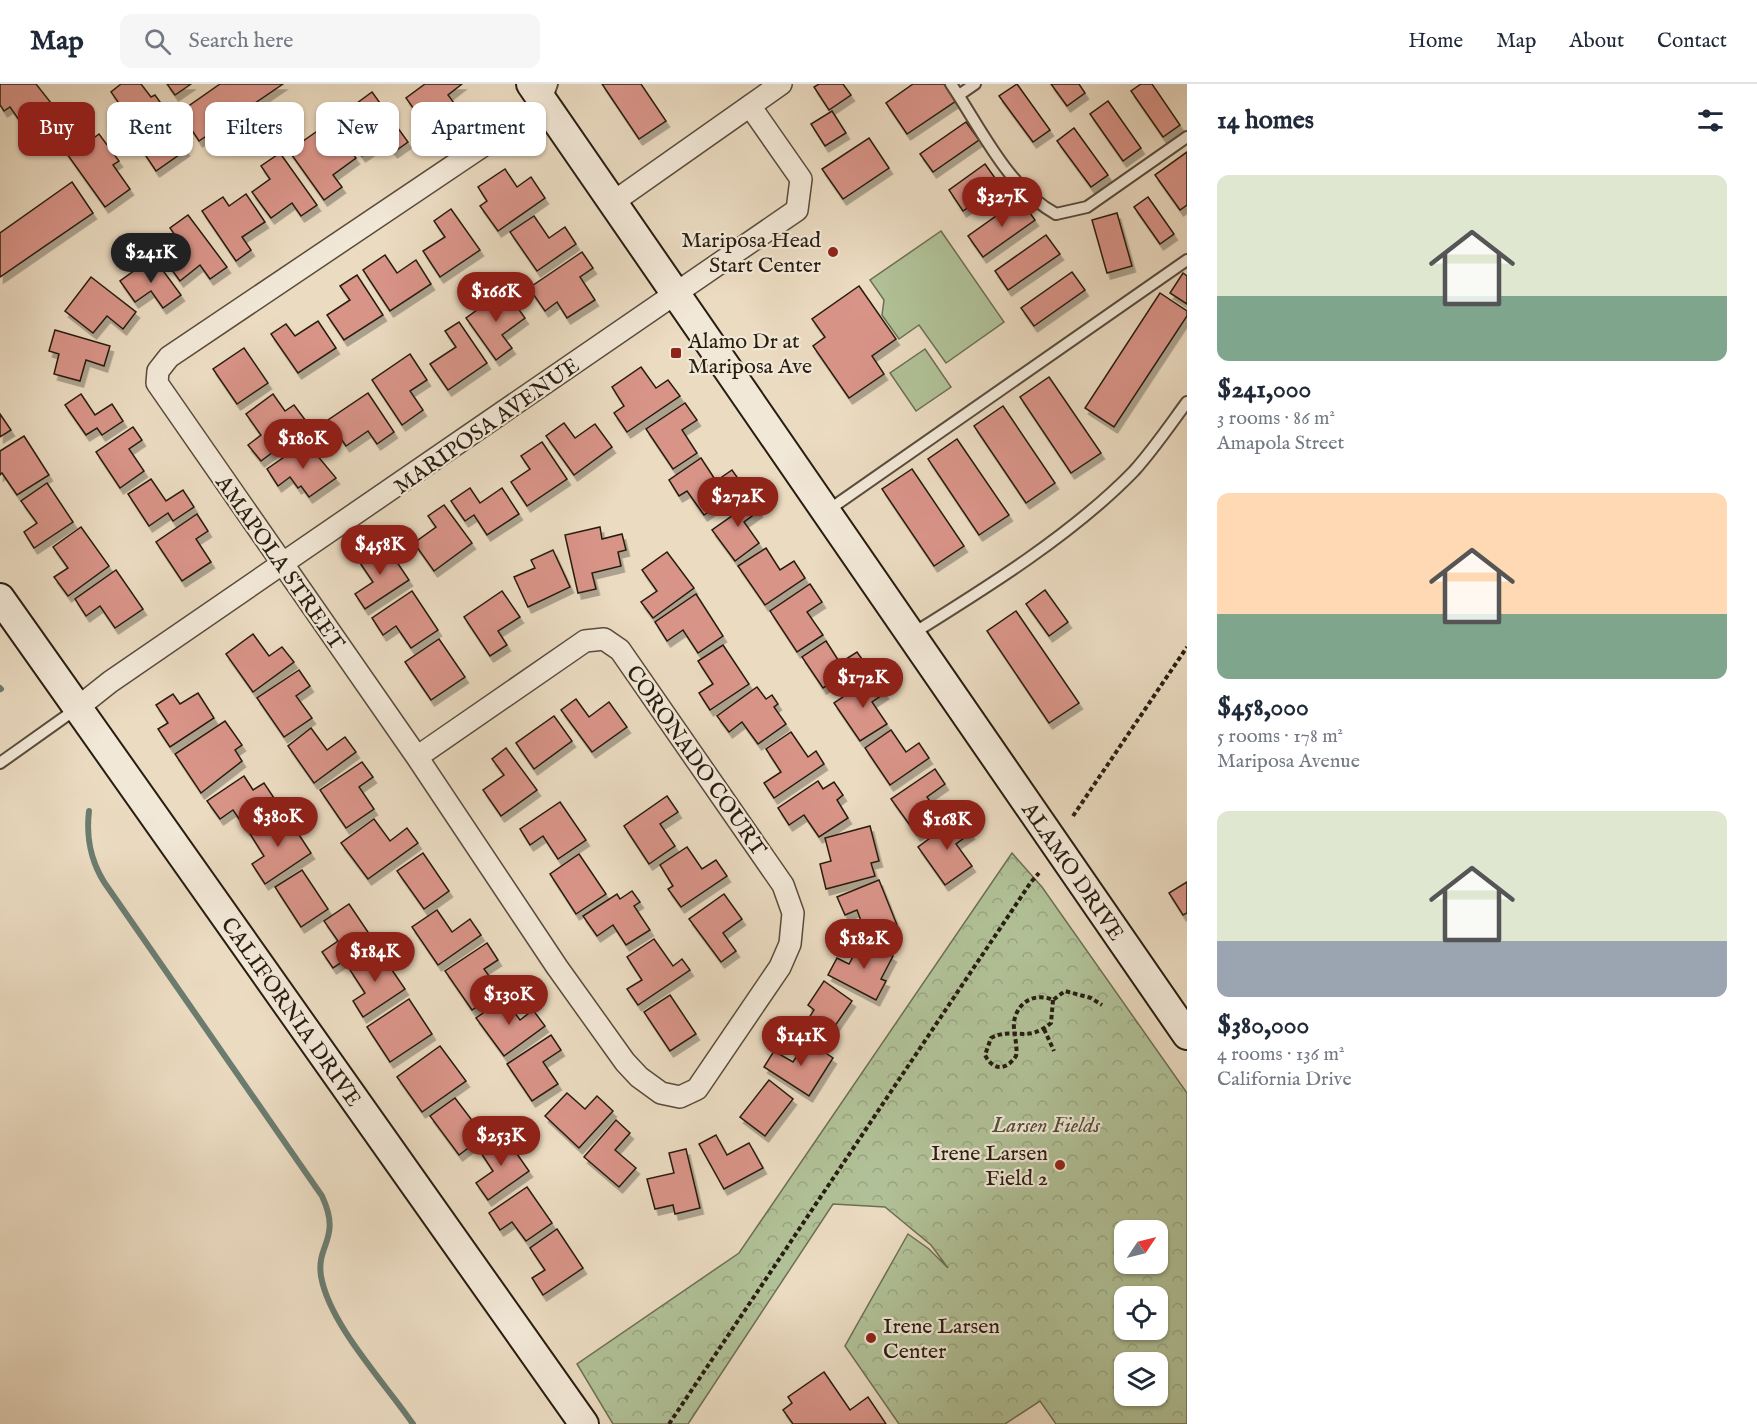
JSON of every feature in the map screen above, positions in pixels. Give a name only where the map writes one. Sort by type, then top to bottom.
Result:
[{"type":"main road","name":"ALAMO DRIVE","points":[[542,91],[612,203],[1187,1035]]},
{"type":"main road","name":"CALIFORNIA DRIVE","points":[[0,598],[76,709],[584,1424]]},
{"type":"street","points":[[612,203],[781,84]]},
{"type":"street","name":"AMAPOLA STREET","points":[[542,91],[169,357],[158,370],[160,388],[417,757],[557,967],[625,1062],[651,1087],[670,1096],[689,1094],[703,1084]]},
{"type":"street","name":"MARIPOSA AVENUE","points":[[76,709],[110,682],[283,566],[797,210],[801,179],[750,106]]},
{"type":"street","name":"CORONADO COURT","points":[[417,757],[585,641],[598,638],[615,645],[783,885],[793,913],[790,944],[780,967],[703,1084]]},
{"type":"lane","points":[[951,84],[1004,166],[1035,202],[1056,214],[1087,207],[1187,137]]},
{"type":"lane","points":[[959,95],[975,84]]},
{"type":"lane","points":[[825,513],[1187,260]]},
{"type":"lane","points":[[912,634],[1004,576],[1091,508],[1134,470],[1187,402]]},
{"type":"lane","points":[[0,763],[76,709]]},
{"type":"path","points":[[1072,816],[1187,647]]},
{"type":"path","points":[[669,1424],[1039,873]]},
{"type":"path","points":[[1053,1000],[1052,1023],[1044,1029],[1035,1034],[1014,1035],[999,1034],[991,1038],[985,1055],[990,1065],[996,1068],[1012,1062],[1017,1047],[1014,1035],[1014,1022],[1018,1011],[1026,1001],[1034,997],[1053,1000],[1065,991],[1101,1005]]},
{"type":"path","points":[[1044,1029],[1054,1051]]},
{"type":"green space","points":[[941,231],[1004,322],[946,363],[919,325],[899,339],[882,315],[884,300],[870,280]]},
{"type":"green space","points":[[925,349],[951,387],[916,411],[890,373]]},
{"type":"green space","name":"Larsen Fields","points":[[1012,853],[1042,887],[1187,1093],[1187,1424],[1056,1424],[1040,1401],[1005,1424],[899,1424],[845,1346],[908,1234],[929,1249],[948,1268],[931,1245],[885,1207],[833,1204],[688,1424],[613,1424],[577,1364],[739,1253]]},
{"type":"building","points":[[0,84],[36,84],[50,102],[18,102],[18,118],[10,107],[4,111],[0,105]]},
{"type":"building","points":[[121,84],[141,84],[151,97],[155,95],[160,102],[118,102],[111,92]]},
{"type":"building","points":[[167,84],[191,84],[175,95]]},
{"type":"building","points":[[220,84],[283,84],[256,102],[205,102],[205,137],[199,141],[193,132],[193,103]]},
{"type":"building","points":[[425,84],[462,84],[448,95],[453,102],[411,102],[411,105],[406,98]]},
{"type":"building","points":[[602,84],[641,84],[666,121],[639,139]]},
{"type":"building","points":[[819,84],[843,84],[851,95],[829,110],[814,87]]},
{"type":"building","points":[[913,84],[944,84],[956,101],[907,134],[886,103]]},
{"type":"building","points":[[1017,84],[1050,130],[1033,142],[999,96]]},
{"type":"building","points":[[1051,84],[1079,84],[1085,93],[1067,106]]},
{"type":"building","points":[[1141,84],[1152,84],[1180,125],[1163,137],[1131,91]]},
{"type":"building","points":[[372,92],[379,102],[358,102]]},
{"type":"building","points":[[1108,101],[1141,148],[1123,161],[1090,114]]},
{"type":"building","points":[[832,111],[846,133],[825,146],[811,124]]},
{"type":"building","points":[[966,122],[979,140],[933,172],[920,154]]},
{"type":"building","points":[[1074,128],[1108,175],[1091,187],[1057,141]]},
{"type":"building","points":[[399,130],[408,142],[399,148]]},
{"type":"building","points":[[316,132],[316,156],[354,156],[356,158],[333,175],[342,187],[324,200],[293,156],[304,156],[304,140]]},
{"type":"building","points":[[99,134],[107,145],[107,156],[115,156],[119,161],[113,165],[130,189],[105,207],[68,156],[95,156],[95,137]]},
{"type":"building","points":[[869,138],[889,168],[843,199],[822,169]]},
{"type":"building","points":[[1187,152],[1187,205],[1180,210],[1155,175]]},
{"type":"building","points":[[146,156],[177,156],[156,171]]},
{"type":"building","points":[[276,156],[282,156],[317,205],[301,216],[292,203],[271,218],[252,192],[270,179],[261,166]]},
{"type":"building","points":[[985,164],[1000,185],[963,211],[949,190]]},
{"type":"building","points":[[505,169],[517,187],[531,177],[545,198],[498,231],[480,206],[487,201],[478,187]]},
{"type":"building","points":[[72,182],[93,213],[0,277],[0,233]]},
{"type":"building","points":[[246,194],[265,222],[242,237],[251,250],[236,261],[202,211],[223,197],[229,206]]},
{"type":"building","points":[[1148,197],[1174,234],[1160,244],[1134,207]]},
{"type":"building","points":[[1020,199],[1035,220],[983,257],[968,236]]},
{"type":"building","points":[[451,209],[480,250],[440,277],[423,251],[445,237],[434,221]]},
{"type":"building","points":[[1117,213],[1132,266],[1107,273],[1092,220]]},
{"type":"building","points":[[188,215],[227,267],[210,279],[200,265],[180,281],[161,255],[179,241],[170,228]]},
{"type":"building","points":[[534,216],[549,238],[565,227],[576,244],[537,271],[510,232]]},
{"type":"building","points":[[1046,235],[1060,254],[1008,290],[995,271]]},
{"type":"building","points":[[582,252],[593,268],[580,277],[595,300],[567,318],[557,302],[545,311],[529,288]]},
{"type":"building","points":[[385,255],[397,273],[416,260],[431,284],[390,311],[363,270]]},
{"type":"building","points":[[153,257],[181,295],[163,308],[151,291],[135,302],[120,281]]},
{"type":"building","points":[[1072,272],[1085,290],[1034,326],[1021,308]]},
{"type":"building","points":[[1183,273],[1187,276],[1187,304],[1170,293]]},
{"type":"building","points":[[357,275],[383,315],[344,340],[327,315],[350,300],[340,286]]},
{"type":"building","points":[[91,277],[136,312],[123,329],[107,316],[93,333],[65,311]]},
{"type":"building","points":[[859,286],[896,339],[872,356],[884,374],[849,398],[813,346],[825,337],[812,319]]},
{"type":"building","points":[[505,290],[525,318],[502,335],[512,348],[496,360],[466,318]]},
{"type":"building","points":[[1160,293],[1187,311],[1187,316],[1114,427],[1085,408]]},
{"type":"building","points":[[318,321],[336,348],[298,373],[271,334],[286,324],[295,336]]},
{"type":"building","points":[[459,322],[487,363],[448,390],[430,364],[456,347],[445,331]]},
{"type":"building","points":[[55,330],[110,346],[104,366],[86,360],[80,381],[54,374],[59,354],[49,351]]},
{"type":"building","points":[[244,348],[268,383],[237,404],[213,369]]},
{"type":"building","points":[[410,354],[427,380],[410,391],[423,410],[402,425],[372,380]]},
{"type":"building","points":[[641,367],[656,388],[668,380],[680,396],[627,432],[614,413],[624,406],[612,387]]},
{"type":"building","points":[[1049,377],[1101,453],[1071,473],[1020,397]]},
{"type":"building","points":[[368,393],[394,432],[377,444],[368,431],[346,446],[328,420]]},
{"type":"building","points":[[81,394],[95,415],[112,404],[123,421],[102,435],[97,428],[86,435],[65,405]]},
{"type":"building","points":[[273,394],[285,411],[294,405],[309,425],[261,461],[248,445],[261,435],[246,414]]},
{"type":"building","points":[[685,403],[697,420],[682,430],[697,453],[673,469],[646,429]]},
{"type":"building","points":[[1003,406],[1055,483],[1026,503],[974,426]]},
{"type":"building","points":[[0,414],[11,430],[0,437]]},
{"type":"building","points":[[564,423],[575,438],[595,424],[612,447],[574,475],[546,436]]},
{"type":"building","points":[[133,427],[142,440],[129,449],[144,471],[120,488],[96,452]]},
{"type":"building","points":[[24,436],[49,475],[17,495],[2,473],[0,475],[0,451]]},
{"type":"building","points":[[957,439],[1009,515],[979,535],[928,459]]},
{"type":"building","points":[[306,442],[336,478],[309,497],[290,477],[278,486],[267,469]]},
{"type":"building","points":[[542,442],[567,479],[527,506],[511,482],[530,469],[521,456]]},
{"type":"building","points":[[701,458],[716,481],[732,470],[744,487],[704,515],[687,491],[679,496],[669,480]]},
{"type":"building","points":[[912,469],[964,546],[934,566],[882,489]]},
{"type":"building","points":[[151,479],[166,501],[183,490],[194,507],[173,521],[168,513],[149,526],[128,494]]},
{"type":"building","points":[[47,483],[73,522],[34,548],[24,532],[37,523],[21,501]]},
{"type":"building","points":[[470,488],[480,503],[502,488],[519,514],[487,535],[474,515],[465,521],[451,501]]},
{"type":"building","points":[[747,493],[759,511],[744,522],[759,543],[735,561],[712,530],[733,515],[727,508]]},
{"type":"building","points":[[444,505],[472,543],[434,571],[414,543],[436,527],[428,516]]},
{"type":"building","points":[[197,514],[208,531],[196,539],[211,562],[182,581],[156,542]]},
{"type":"building","points":[[81,527],[109,566],[68,596],[54,577],[68,568],[53,547]]},
{"type":"building","points":[[600,527],[602,539],[622,534],[626,550],[618,552],[621,566],[592,573],[596,589],[578,593],[565,535]]},
{"type":"building","points":[[384,543],[409,580],[365,609],[355,594],[373,582],[358,560]]},
{"type":"building","points":[[766,548],[780,570],[794,561],[805,578],[765,605],[738,566]]},
{"type":"building","points":[[553,550],[570,587],[528,607],[514,577],[535,568],[531,560]]},
{"type":"building","points":[[667,552],[694,588],[653,618],[641,602],[657,591],[642,570]]},
{"type":"building","points":[[116,570],[143,609],[115,628],[100,606],[86,616],[75,599]]},
{"type":"building","points":[[810,584],[822,602],[807,612],[823,635],[797,652],[770,611]]},
{"type":"building","points":[[1045,590],[1068,622],[1049,636],[1026,604]]},
{"type":"building","points":[[412,591],[438,630],[411,648],[396,626],[383,635],[372,618]]},
{"type":"building","points":[[502,591],[520,617],[498,631],[507,645],[490,656],[464,617]]},
{"type":"building","points":[[696,594],[723,636],[698,653],[683,630],[667,641],[655,622]]},
{"type":"building","points":[[1016,611],[1079,703],[1049,723],[987,631]]},
{"type":"building","points":[[253,634],[269,656],[282,647],[294,662],[253,692],[226,654]]},
{"type":"building","points":[[439,639],[465,677],[431,700],[405,662]]},
{"type":"building","points":[[826,641],[840,663],[857,652],[869,669],[847,684],[842,676],[823,688],[802,657]]},
{"type":"building","points":[[723,645],[749,684],[710,710],[699,693],[713,684],[698,661]]},
{"type":"building","points":[[299,670],[310,686],[296,696],[312,718],[284,737],[257,698]]},
{"type":"building","points":[[873,677],[885,693],[872,702],[887,724],[860,741],[834,703]]},
{"type":"building","points":[[757,687],[766,699],[772,695],[778,704],[774,707],[786,724],[758,744],[742,722],[729,732],[717,716]]},
{"type":"building","points":[[198,693],[214,718],[170,747],[158,729],[168,723],[156,705],[173,694],[180,704]]},
{"type":"building","points":[[576,699],[589,717],[609,702],[627,727],[592,752],[561,710]]},
{"type":"building","points":[[554,716],[572,741],[534,769],[516,743]]},
{"type":"building","points":[[225,721],[242,745],[235,750],[242,761],[201,793],[175,754]]},
{"type":"building","points":[[311,728],[327,750],[345,737],[356,752],[314,783],[288,746]]},
{"type":"building","points":[[891,730],[906,752],[919,743],[929,758],[890,785],[865,748]]},
{"type":"building","points":[[791,732],[808,757],[816,751],[824,764],[774,798],[764,783],[781,772],[766,749]]},
{"type":"building","points":[[506,748],[537,790],[501,816],[483,790],[504,775],[492,759]]},
{"type":"building","points":[[362,762],[373,777],[359,787],[374,809],[346,828],[320,790]]},
{"type":"building","points":[[935,769],[945,784],[927,797],[941,818],[917,835],[891,799]]},
{"type":"building","points":[[244,776],[253,790],[264,783],[280,807],[246,829],[233,810],[220,819],[207,801]]},
{"type":"building","points":[[818,781],[823,789],[834,782],[843,795],[837,800],[848,818],[819,837],[804,815],[789,825],[778,808]]},
{"type":"building","points":[[667,796],[678,812],[660,824],[675,846],[649,864],[624,826]]},
{"type":"building","points":[[560,802],[586,840],[558,859],[543,836],[530,845],[520,829]]},
{"type":"building","points":[[284,812],[311,853],[265,884],[252,864],[264,856],[250,834]]},
{"type":"building","points":[[959,817],[971,833],[956,844],[972,866],[945,885],[918,847]]},
{"type":"building","points":[[374,819],[390,841],[407,828],[418,843],[368,879],[341,843]]},
{"type":"building","points":[[870,826],[879,861],[871,863],[875,876],[826,889],[820,864],[831,861],[825,838]]},
{"type":"building","points":[[687,847],[702,869],[716,860],[727,876],[681,907],[668,889],[673,886],[660,865]]},
{"type":"building","points":[[423,853],[449,891],[424,909],[397,871]]},
{"type":"building","points":[[579,854],[606,894],[576,914],[550,874]]},
{"type":"building","points":[[302,870],[328,909],[301,927],[275,887]]},
{"type":"building","points":[[879,880],[897,925],[867,937],[857,910],[845,915],[837,897]]},
{"type":"building","points":[[1187,882],[1187,913],[1183,915],[1169,893]]},
{"type":"building","points":[[632,891],[640,902],[634,906],[650,930],[626,945],[613,925],[597,936],[583,916],[617,894],[620,899]]},
{"type":"building","points":[[724,894],[742,919],[723,933],[736,951],[721,962],[689,919]]},
{"type":"building","points":[[349,904],[374,941],[333,968],[322,952],[338,941],[324,921]]},
{"type":"building","points":[[437,910],[452,932],[470,919],[481,935],[438,965],[412,927]]},
{"type":"building","points":[[654,939],[673,966],[682,959],[690,970],[638,1005],[627,989],[642,980],[627,957]]},
{"type":"building","points":[[862,940],[893,956],[881,979],[886,981],[876,1000],[828,975],[837,958],[849,964]]},
{"type":"building","points":[[487,943],[498,960],[484,969],[500,991],[472,1010],[445,971]]},
{"type":"building","points":[[379,951],[405,989],[363,1017],[353,1001],[365,993],[350,970]]},
{"type":"building","points":[[824,981],[852,1001],[826,1039],[805,1024],[814,1010],[808,1005]]},
{"type":"building","points":[[670,995],[696,1034],[670,1051],[644,1012]]},
{"type":"building","points":[[504,998],[520,1020],[533,1010],[545,1026],[504,1056],[476,1018]]},
{"type":"building","points":[[409,999],[432,1034],[390,1062],[367,1027]]},
{"type":"building","points":[[551,1035],[561,1050],[543,1062],[558,1084],[532,1101],[507,1064]]},
{"type":"building","points":[[807,1040],[833,1058],[809,1096],[764,1067],[774,1051],[793,1062]]},
{"type":"building","points":[[440,1046],[466,1081],[422,1112],[397,1077]]},
{"type":"building","points":[[769,1080],[793,1099],[765,1136],[740,1117]]},
{"type":"building","points":[[567,1093],[585,1109],[597,1096],[613,1111],[579,1148],[545,1116]]},
{"type":"building","points":[[455,1098],[484,1136],[459,1155],[430,1116]]},
{"type":"building","points":[[616,1120],[630,1133],[615,1150],[636,1168],[619,1187],[584,1157]]},
{"type":"building","points":[[503,1134],[529,1171],[488,1200],[476,1183],[493,1171],[479,1150]]},
{"type":"building","points":[[716,1135],[727,1155],[749,1143],[763,1168],[724,1189],[699,1144]]},
{"type":"building","points":[[686,1149],[700,1208],[675,1214],[673,1205],[655,1209],[647,1179],[674,1173],[669,1153]]},
{"type":"building","points":[[527,1187],[552,1223],[526,1241],[512,1222],[500,1230],[489,1213]]},
{"type":"building","points":[[557,1229],[583,1268],[543,1295],[532,1278],[545,1270],[530,1248]]},
{"type":"building","points":[[824,1372],[850,1410],[868,1397],[886,1424],[793,1424],[783,1410],[792,1403],[788,1397]]},
{"type":"waterway","points":[[89,811],[90,848],[95,865],[104,882],[322,1196],[330,1222],[320,1265],[326,1294],[346,1333],[413,1424]]},
{"type":"place","name":"Mariposa Head Start Center","points":[[833,252]]},
{"type":"place","name":"Alamo Dr at Mariposa Ave","points":[[676,353]]},
{"type":"place","name":"Irene Larsen Field 2","points":[[1060,1165]]},
{"type":"place","name":"Irene Larsen Center","points":[[871,1338]]}]
